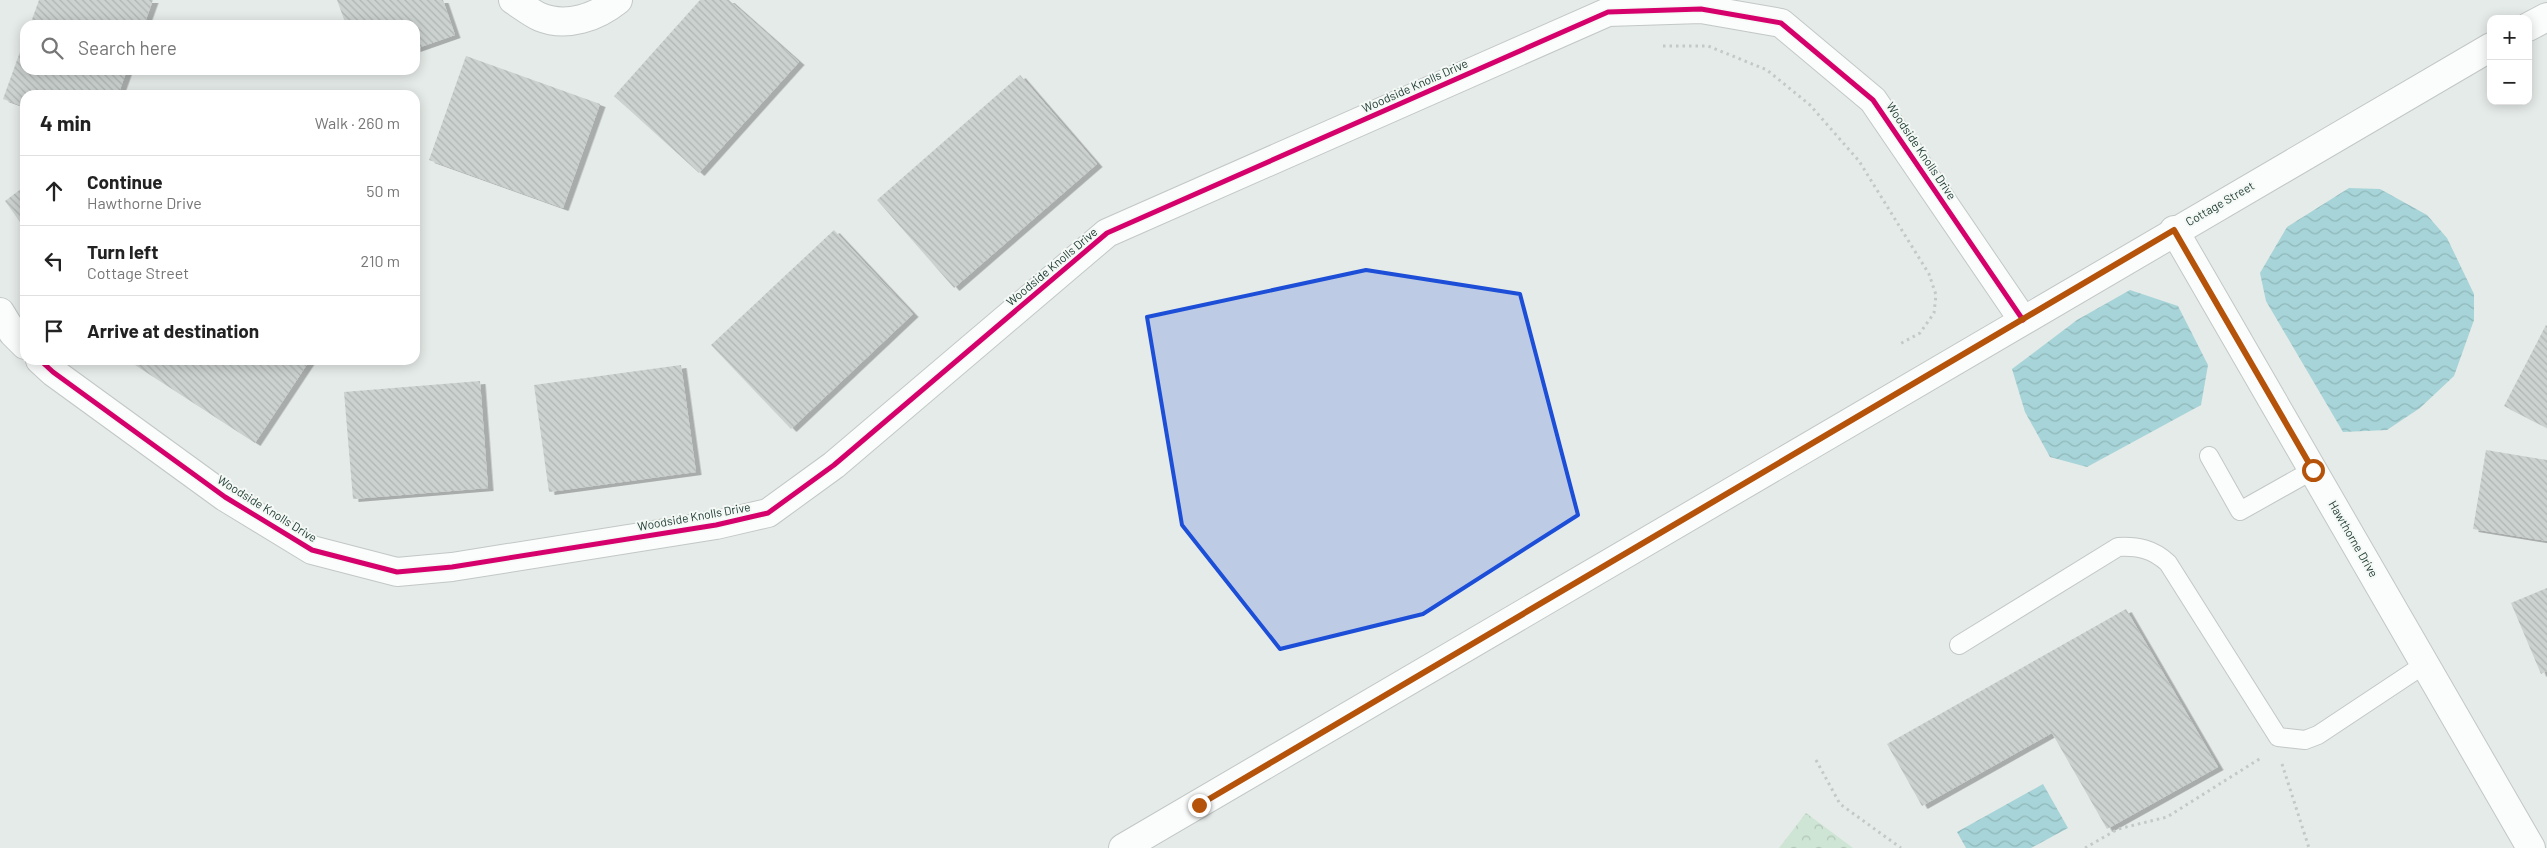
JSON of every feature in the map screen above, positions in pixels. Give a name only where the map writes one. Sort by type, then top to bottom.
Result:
[{"type":"street","points":[[513,0],[540,17],[566,22],[584,19],[607,9],[618,0]]},
{"type":"street","name":"Woodside Knolls Drive","points":[[45,365],[225,497],[312,550],[397,572],[452,567],[716,526],[768,513],[834,465],[1107,233],[1608,12],[1701,8],[1781,22],[1873,100],[2023,320]]},
{"type":"street","points":[[2532,25],[2547,17]]},
{"type":"street","name":"Cottage Street","points":[[1123,848],[2174,230],[2487,49]]},
{"type":"street","name":"Hawthorne Drive","points":[[2174,230],[2531,848]]},
{"type":"street","points":[[0,312],[13,333],[20,340]]},
{"type":"lane","points":[[2209,456],[2240,511],[2313,470]]},
{"type":"lane","points":[[1959,645],[2118,547],[2131,546],[2145,548],[2160,555],[2168,563],[2278,737],[2305,740],[2318,735],[2425,664]]},
{"type":"path","points":[[2085,848],[2118,829],[2167,817],[2269,753]]},
{"type":"path","points":[[2280,757],[2309,848]]},
{"type":"path","points":[[1816,760],[1840,804],[1901,848]]},
{"type":"highlighted area","points":[[1366,270],[1520,294],[1578,515],[1423,614],[1280,649],[1182,525],[1147,317]]},
{"type":"green space","points":[[1806,813],[1853,848],[1779,848]]},
{"type":"water","points":[[2349,188],[2380,189],[2427,215],[2447,238],[2474,294],[2474,320],[2454,376],[2420,408],[2387,430],[2343,432],[2266,301],[2260,273],[2287,227]]},
{"type":"water","points":[[2130,290],[2178,306],[2208,365],[2201,405],[2087,467],[2050,457],[2025,412],[2012,369],[2077,320]]},
{"type":"water","points":[[2043,784],[2068,828],[2031,848],[1966,848],[1957,832]]},
{"type":"building","points":[[39,0],[153,0],[146,20],[32,20]]},
{"type":"building","points":[[337,0],[443,0],[455,35],[420,47],[420,20],[344,20]]},
{"type":"building","points":[[700,0],[729,0],[799,62],[699,173],[614,96]]},
{"type":"building","points":[[20,52],[20,75],[125,75],[120,90],[20,90],[20,105],[3,99]]},
{"type":"building","points":[[466,56],[600,104],[563,208],[429,160]]},
{"type":"building","points":[[1020,75],[1097,164],[954,288],[877,200]]},
{"type":"building","points":[[20,190],[20,222],[5,201]]},
{"type":"building","points":[[834,230],[913,314],[791,429],[711,345]]},
{"type":"building","points":[[2547,326],[2547,428],[2504,406]]},
{"type":"building","points":[[135,365],[307,365],[255,443]]},
{"type":"building","points":[[681,365],[696,472],[549,492],[534,385]]},
{"type":"building","points":[[480,381],[488,488],[353,499],[344,392]]},
{"type":"building","points":[[2486,450],[2547,460],[2547,541],[2473,529]]},
{"type":"building","points":[[2547,588],[2547,671],[2541,674],[2511,603]]},
{"type":"building","points":[[2126,609],[2218,767],[2107,829],[2052,733],[1922,806],[1887,744]]},
{"type":"cycle path","points":[[45,365],[225,497],[312,550],[397,572],[452,567],[716,525],[768,513],[834,465],[1107,233],[1608,12],[1701,9],[1781,23],[1873,100],[2023,320]]},
{"type":"route","points":[[1199,805],[2174,230],[2313,470]]}]
